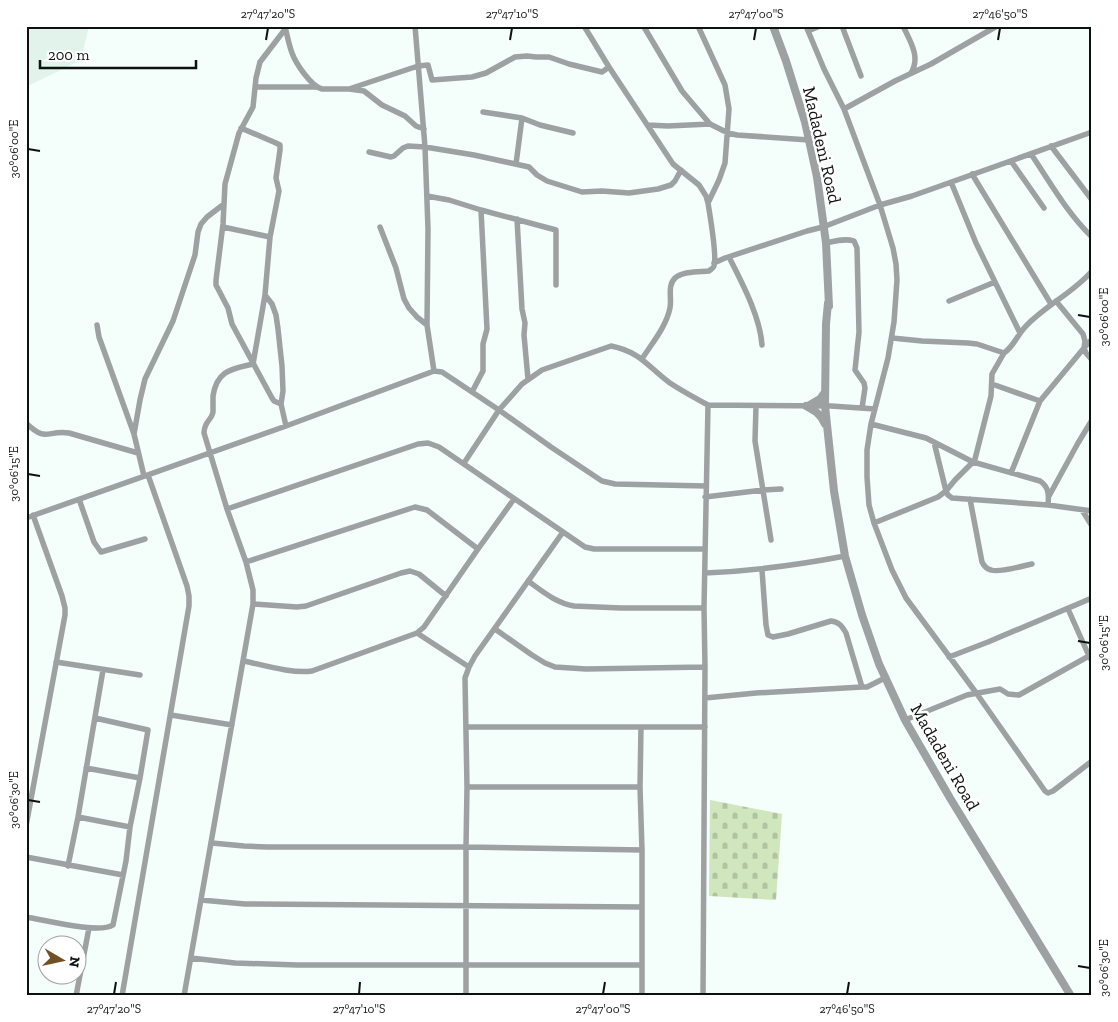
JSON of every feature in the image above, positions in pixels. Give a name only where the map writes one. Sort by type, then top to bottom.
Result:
[{"type":"street","points":[[415,26],[424,129],[427,196],[427,325],[434,371]]},
{"type":"street","points":[[584,26],[674,164],[699,185],[708,202],[714,263],[709,271],[684,273],[674,280],[671,285],[671,303],[668,316],[642,358]]},
{"type":"street","points":[[698,26],[725,85],[729,109],[725,163],[708,202]]},
{"type":"street","name":"Madadeni Road","points":[[773,26],[786,61],[809,140],[817,176],[826,243],[830,323],[828,431],[834,491],[845,556],[862,615],[879,664],[905,720],[950,798],[1071,996]]},
{"type":"street","points":[[820,26],[807,29],[844,109],[880,205],[896,264],[896,301],[892,338],[871,424],[867,450],[869,505],[874,523],[892,570],[906,598],[977,694],[1045,791],[1048,793],[1054,791],[1092,760]]},
{"type":"street","points":[[842,26],[861,76]]},
{"type":"street","points":[[903,26],[914,50],[915,64],[910,74]]},
{"type":"street","points":[[844,109],[931,64],[997,26]]},
{"type":"street","points":[[281,404],[272,398],[232,324],[228,308],[216,285],[216,275],[223,227],[225,184],[241,128],[252,110],[258,67],[285,27]]},
{"type":"street","points":[[285,27],[292,55],[311,82],[317,87]]},
{"type":"street","points":[[644,27],[682,91],[710,124],[728,133],[809,140]]},
{"type":"street","points":[[349,89],[418,66],[428,65],[432,80],[472,77],[486,73],[515,57],[549,57],[602,72],[609,67]]},
{"type":"street","points":[[255,87],[317,87],[322,89],[364,91],[382,105],[405,116],[416,126],[424,129]]},
{"type":"street","points":[[483,112],[522,118],[540,125],[573,133]]},
{"type":"street","points":[[516,164],[522,118]]},
{"type":"street","points":[[648,124],[668,126],[710,124]]},
{"type":"street","points":[[241,128],[280,145],[276,178],[279,191],[270,238],[265,295],[254,364]]},
{"type":"street","points":[[714,263],[824,227],[880,205],[912,196],[1092,132]]},
{"type":"street","points":[[370,152],[391,157],[408,146],[425,147],[516,164],[529,167],[537,175],[547,180],[582,192],[629,192],[658,189],[671,185],[681,170]]},
{"type":"street","points":[[1051,146],[1092,200]]},
{"type":"street","points":[[1031,154],[1071,214],[1092,237]]},
{"type":"street","points":[[1010,161],[1044,208]]},
{"type":"street","points":[[972,174],[1054,303],[1083,334],[1084,348],[1092,360]]},
{"type":"street","points":[[951,182],[976,243],[1020,333]]},
{"type":"street","points":[[427,196],[449,200],[556,230],[556,286]]},
{"type":"street","points":[[134,434],[145,379],[173,321],[195,256],[201,224],[207,216],[224,204]]},
{"type":"street","points":[[472,392],[484,368],[483,344],[487,329],[482,210]]},
{"type":"street","points":[[517,219],[528,379]]},
{"type":"street","points":[[223,227],[270,238]]},
{"type":"street","points":[[380,227],[396,268],[404,299],[409,308],[427,325]]},
{"type":"street","points":[[826,243],[851,240],[854,241],[857,248],[859,332],[855,367],[865,388],[862,408]]},
{"type":"street","points":[[729,257],[747,295],[760,330],[762,345]]},
{"type":"street","points":[[874,523],[938,497],[973,462],[991,396],[992,374],[1004,353],[1014,344],[1026,326],[1074,289],[1092,271]]},
{"type":"street","points":[[949,300],[995,282]]},
{"type":"street","points":[[265,295],[274,309],[280,338],[283,391],[281,404],[286,426]]},
{"type":"street","name":"Madadeni Road","points":[[828,303],[825,390],[838,513]]},
{"type":"street","points":[[97,325],[99,337],[134,434],[138,453],[189,596],[171,715],[122,996]]},
{"type":"street","points":[[892,338],[978,344],[1004,353]]},
{"type":"street","points":[[1011,473],[1040,401],[1092,339]]},
{"type":"street","points":[[464,464],[498,410],[528,379],[554,365],[611,346],[642,358],[670,383],[708,405],[875,408]]},
{"type":"street","points":[[184,996],[254,595],[246,562],[227,510],[205,438],[204,428],[212,413],[214,388],[223,374],[254,364]]},
{"type":"street","points":[[26,826],[65,615],[62,596],[30,516],[286,426],[434,371],[442,372],[602,480],[615,484],[706,486]]},
{"type":"street","points":[[992,384],[1040,401]]},
{"type":"street","points":[[807,406],[820,398],[825,390]]},
{"type":"street","points":[[702,996],[705,497],[708,405]]},
{"type":"street","points":[[756,406],[755,441],[772,540]]},
{"type":"street","points":[[807,406],[821,416],[828,431]]},
{"type":"street","points":[[1049,496],[1092,420]]},
{"type":"street","points":[[26,423],[39,434],[69,433],[138,453]]},
{"type":"street","points":[[871,424],[926,438],[973,462],[1040,481],[1048,489],[1048,505]]},
{"type":"street","points":[[934,442],[946,491],[952,498],[1048,505],[1092,511]]},
{"type":"street","points":[[227,510],[418,444],[428,443],[434,444],[585,546],[594,549],[705,550]]},
{"type":"street","points":[[705,497],[780,489]]},
{"type":"street","points":[[79,499],[94,542],[101,552],[145,539]]},
{"type":"street","points":[[244,661],[295,671],[312,671],[417,634],[424,627],[514,499]]},
{"type":"street","points":[[970,500],[982,562],[986,567],[990,570],[998,571],[1032,564]]},
{"type":"street","points":[[246,562],[415,507],[427,510],[478,549]]},
{"type":"street","points":[[1082,510],[1092,526]]},
{"type":"street","points":[[466,996],[466,678],[469,668],[563,532]]},
{"type":"street","points":[[705,573],[762,570],[845,556]]},
{"type":"street","points":[[762,570],[768,635],[773,637],[831,621],[836,622],[843,627],[846,633],[862,687]]},
{"type":"street","points":[[253,604],[306,606],[410,571],[419,574],[446,596]]},
{"type":"street","points":[[528,581],[555,600],[574,606],[704,608]]},
{"type":"street","points":[[949,656],[988,642],[1092,598]]},
{"type":"street","points":[[905,720],[964,696],[1000,689],[1008,694],[1019,695],[1090,658],[1068,608]]},
{"type":"street","points":[[495,629],[538,659],[555,666],[586,669],[705,667]]},
{"type":"street","points":[[417,634],[469,668]]},
{"type":"street","points":[[56,662],[140,675]]},
{"type":"street","points":[[68,866],[103,670]]},
{"type":"street","points":[[705,698],[862,687],[885,678]]},
{"type":"street","points":[[171,715],[232,725]]},
{"type":"street","points":[[26,917],[89,928],[109,927],[113,924],[126,861],[130,827],[148,730],[95,718]]},
{"type":"street","points":[[466,727],[705,727]]},
{"type":"street","points":[[641,727],[642,996]]},
{"type":"street","points":[[86,768],[140,778]]},
{"type":"street","points":[[467,787],[640,787]]},
{"type":"street","points":[[78,817],[130,827]]},
{"type":"street","points":[[212,842],[267,847],[466,847],[642,850]]},
{"type":"street","points":[[26,857],[123,875]]},
{"type":"street","points":[[202,900],[245,904],[642,907]]},
{"type":"street","points":[[76,996],[89,928]]},
{"type":"street","points":[[191,958],[235,963],[297,965],[641,965]]},
{"type":"shaded area","points":[[26,26],[89,26],[81,60],[26,87]]},
{"type":"green space","points":[[710,800],[782,814],[776,900],[709,896]]}]
